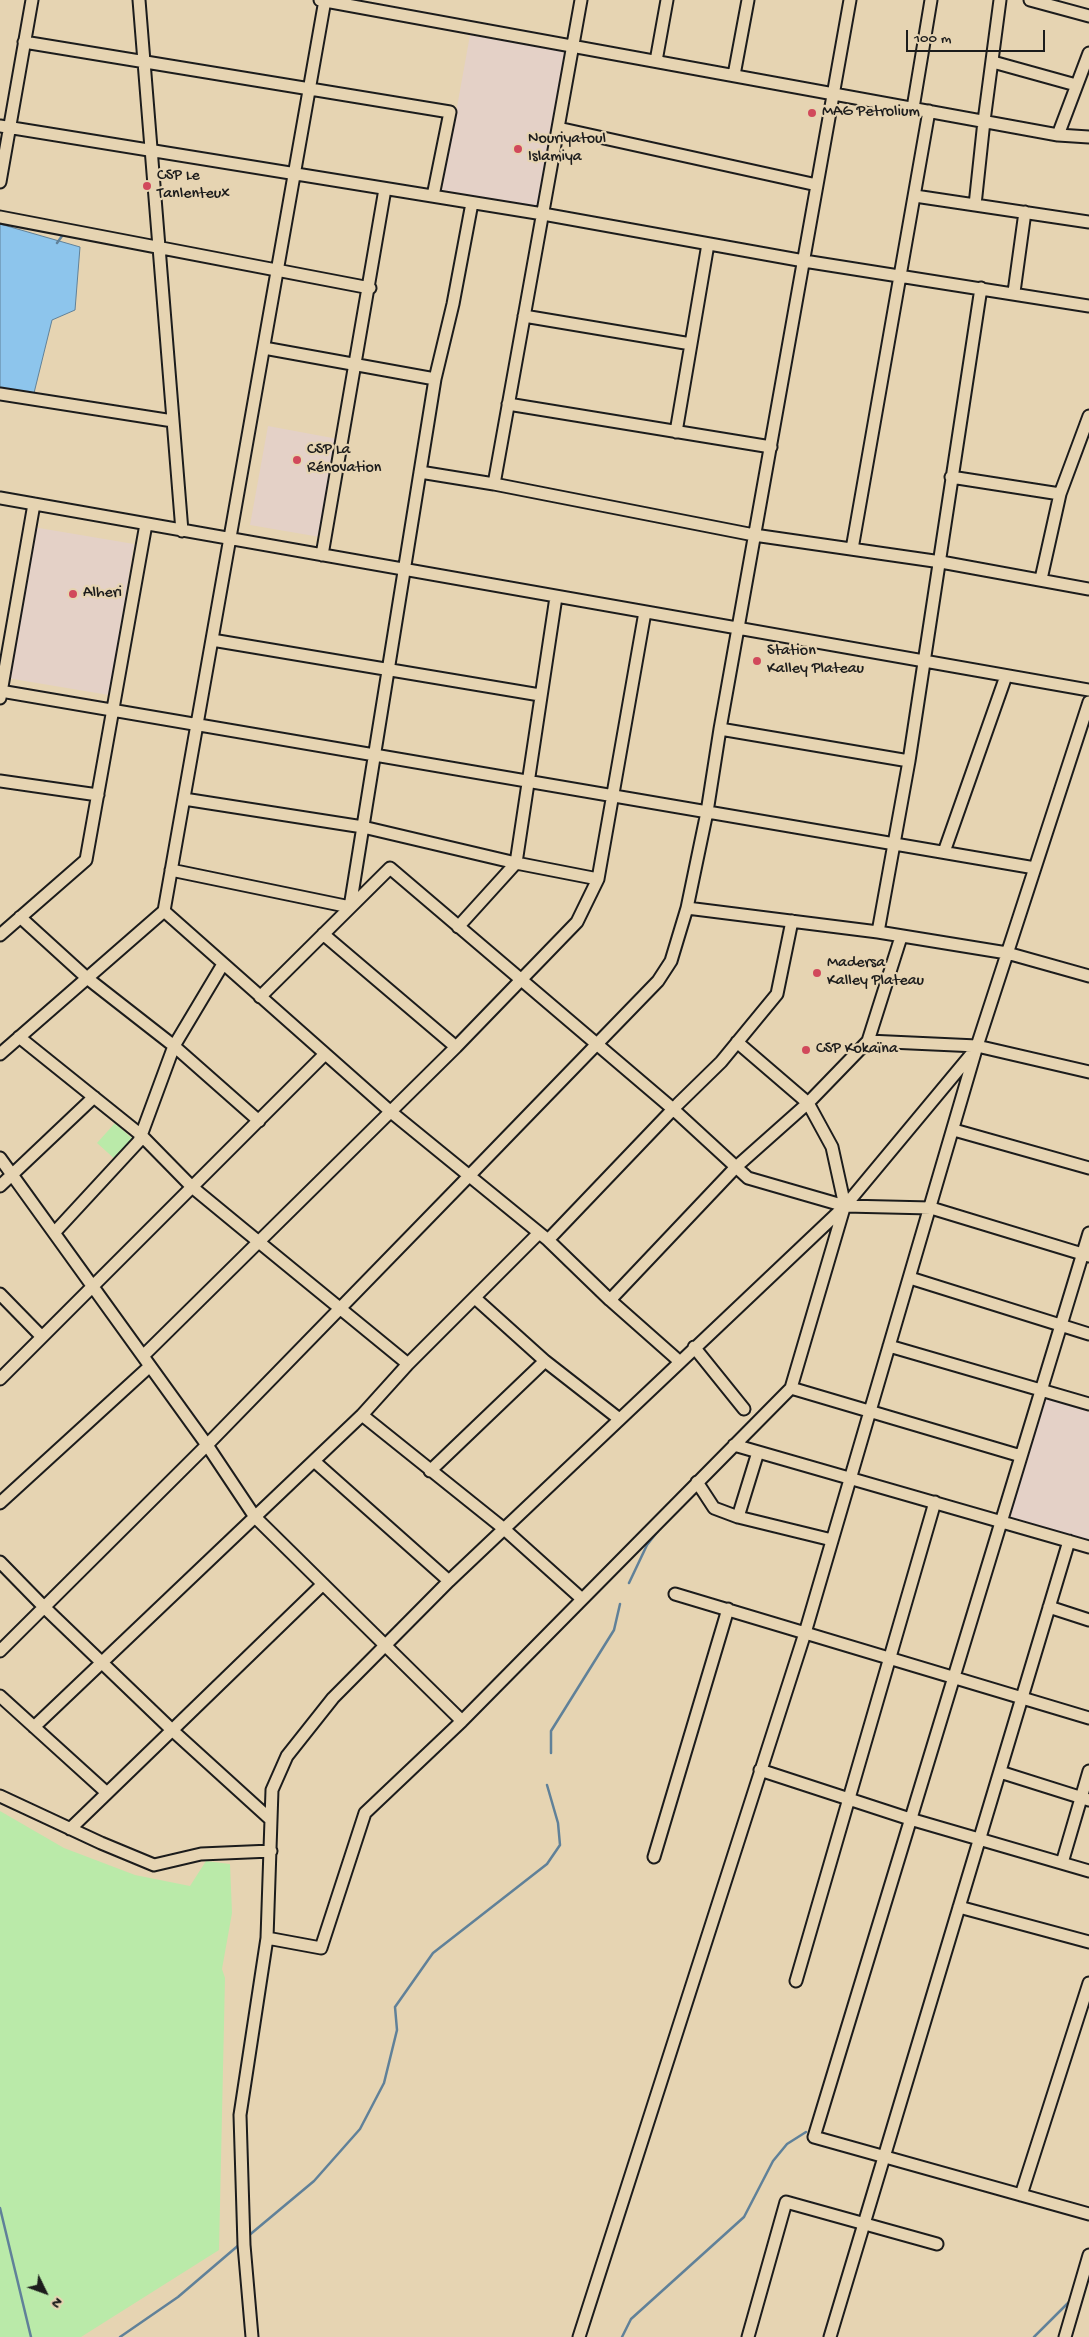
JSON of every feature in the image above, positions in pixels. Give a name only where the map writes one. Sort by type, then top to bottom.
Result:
[{"type":"street","points":[[0,182],[5,127],[32,0]]},
{"type":"street","points":[[139,0],[182,530]]},
{"type":"street","points":[[0,1054],[164,911],[264,348],[323,0],[1058,135],[1089,137]]},
{"type":"street","points":[[494,484],[582,0]]},
{"type":"street","points":[[656,61],[667,0]]},
{"type":"street","points":[[734,76],[748,0]]},
{"type":"street","points":[[0,1651],[207,1444],[596,1046],[658,981],[677,948],[707,812],[754,535],[850,0]]},
{"type":"street","points":[[913,108],[931,0]]},
{"type":"street","points":[[975,205],[1000,0]]},
{"type":"street","points":[[1030,0],[1089,16]]},
{"type":"street","points":[[24,42],[450,112],[433,196]]},
{"type":"street","points":[[1058,135],[1089,54]]},
{"type":"street","points":[[993,62],[1076,84]]},
{"type":"street","points":[[852,549],[898,275],[915,196],[929,111]]},
{"type":"street","points":[[5,127],[542,214],[804,261],[1014,292],[1089,306]]},
{"type":"street","points":[[558,128],[817,186]]},
{"type":"street","points":[[322,555],[370,288],[385,189]]},
{"type":"street","points":[[915,196],[1089,222]]},
{"type":"street","points":[[350,907],[435,379],[453,304],[472,203]]},
{"type":"street","points":[[1014,292],[1025,212]]},
{"type":"street","points":[[0,217],[370,288]]},
{"type":"street","points":[[676,432],[708,244]]},
{"type":"street","points":[[878,932],[909,761],[941,562],[981,288]]},
{"type":"street","points":[[524,316],[690,344]]},
{"type":"street","points":[[264,348],[435,379]]},
{"type":"street","points":[[0,394],[172,421]]},
{"type":"street","points":[[508,404],[771,447]]},
{"type":"street","points":[[1041,580],[1060,494],[1089,416]]},
{"type":"street","points":[[420,472],[494,484],[754,535],[941,562],[1089,588]]},
{"type":"street","points":[[952,477],[1060,494]]},
{"type":"street","points":[[0,498],[1089,690]]},
{"type":"street","points":[[34,504],[0,693],[197,724],[1035,868]]},
{"type":"street","points":[[0,935],[86,860],[146,524]]},
{"type":"street","points":[[458,927],[516,864],[556,596]]},
{"type":"street","points":[[143,1356],[456,1047],[577,922],[598,879],[645,612]]},
{"type":"street","points":[[212,640],[540,695]]},
{"type":"street","points":[[944,852],[1006,676]]},
{"type":"street","points":[[579,2337],[804,1633],[1006,953],[1089,702]]},
{"type":"street","points":[[720,730],[909,761]]},
{"type":"street","points":[[0,781],[98,795]]},
{"type":"street","points":[[184,799],[363,827],[516,864],[598,879]]},
{"type":"street","points":[[260,997],[390,868],[596,1046],[673,1109],[748,1178],[845,1206],[931,1208],[1086,1255]]},
{"type":"street","points":[[171,870],[350,907]]},
{"type":"street","points":[[687,908],[878,932],[1006,953],[1089,976]]},
{"type":"street","points":[[164,911],[390,1112],[543,1236],[610,1300],[679,1361]]},
{"type":"street","points":[[20,917],[88,978],[174,1046],[259,1120]]},
{"type":"street","points":[[34,1727],[362,1415],[408,1364],[474,1298],[543,1236],[712,1072],[777,994],[792,921]]},
{"type":"street","points":[[323,934],[456,1047]]},
{"type":"street","points":[[610,1300],[736,1167],[808,1103],[868,1041],[901,937]]},
{"type":"street","points":[[54,1233],[139,1142],[174,1046],[223,964]]},
{"type":"street","points":[[19,1037],[141,1134],[192,1187],[408,1364]]},
{"type":"street","points":[[868,1041],[978,1046],[1089,1072]]},
{"type":"street","points":[[267,1938],[321,1948],[365,1813],[462,1721],[791,1388],[845,1206],[832,1147],[808,1103],[737,1042]]},
{"type":"street","points":[[252,2337],[244,2245],[240,2115],[267,1938],[272,1790],[287,1756],[326,1705],[449,1581],[618,1418],[845,1206],[978,1046]]},
{"type":"street","points":[[0,1379],[325,1054]]},
{"type":"street","points":[[0,1186],[94,1097]]},
{"type":"street","points":[[954,1130],[1089,1168]]},
{"type":"street","points":[[0,1158],[207,1444],[255,1517],[462,1721]]},
{"type":"street","points":[[1089,1233],[1086,1255],[1061,1326],[814,2137],[1089,2214]]},
{"type":"street","points":[[910,1278],[1089,1334]]},
{"type":"street","points":[[0,1294],[42,1337]]},
{"type":"street","points":[[474,1298],[545,1361],[618,1418]]},
{"type":"street","points":[[889,1346],[1089,1404]]},
{"type":"street","points":[[694,1348],[744,1409]]},
{"type":"street","points":[[430,1471],[545,1361]]},
{"type":"street","points":[[0,1503],[150,1366]]},
{"type":"street","points":[[791,1388],[1021,1456]]},
{"type":"street","points":[[362,1415],[503,1528],[582,1599]]},
{"type":"street","points":[[734,1445],[851,1477],[1089,1547]]},
{"type":"street","points":[[738,1517],[758,1452]]},
{"type":"street","points":[[314,1461],[449,1581]]},
{"type":"street","points":[[698,1482],[714,1508],[738,1517],[832,1540]]},
{"type":"street","points":[[796,1981],[935,1502]]},
{"type":"street","points":[[830,2337],[1069,1542]]},
{"type":"street","points":[[0,1562],[172,1730],[270,1819]]},
{"type":"street","points":[[70,1829],[323,1584]]},
{"type":"street","points":[[674,1594],[1089,1718]]},
{"type":"street","points":[[1049,1607],[1089,1620]]},
{"type":"street","points":[[654,1857],[728,1610]]},
{"type":"street","points":[[0,1696],[107,1793]]},
{"type":"street","points":[[760,1770],[910,1819],[1089,1871]]},
{"type":"street","points":[[1062,1863],[1085,1799],[1089,1771]]},
{"type":"street","points":[[1000,1772],[1085,1799]]},
{"type":"street","points":[[0,1796],[154,1865],[201,1854],[271,1851]]},
{"type":"street","points":[[959,1907],[1089,1942]]},
{"type":"street","points":[[1021,2195],[1089,1983]]},
{"type":"street","points":[[748,2337],[786,2202],[937,2244]]},
{"type":"street","points":[[1065,2337],[1089,2254]]},
{"type":"street","points":[[1077,2294],[1089,2297]]},
{"type":"shaded area","points":[[470,35],[566,52],[539,206],[442,190]]},
{"type":"shaded area","points":[[268,426],[338,439],[320,537],[250,525]]},
{"type":"shaded area","points":[[33,527],[134,544],[109,695],[7,678]]},
{"type":"shaded area","points":[[1046,1398],[1089,1412],[1089,1542],[1009,1518]]},
{"type":"green space","points":[[115,1123],[135,1141],[117,1161],[97,1143]]},
{"type":"green space","points":[[0,1811],[64,1848],[135,1875],[190,1886],[206,1861],[230,1864],[232,1913],[222,1969],[225,1978],[219,2250],[81,2337],[0,2337]]},
{"type":"water","points":[[0,224],[80,247],[75,310],[52,320],[34,393],[0,389]]},
{"type":"waterway","points":[[57,243],[62,236]]},
{"type":"waterway","points":[[629,1583],[647,1545],[661,1527]]},
{"type":"waterway","points":[[551,1753],[551,1731],[614,1630],[620,1604]]},
{"type":"waterway","points":[[247,2237],[314,2181],[360,2129],[384,2083],[397,2030],[395,2007],[433,1953],[547,1864],[560,1845],[558,1823],[547,1785]]},
{"type":"waterway","points":[[622,2337],[631,2319],[744,2217],[773,2161],[787,2144],[806,2132]]},
{"type":"waterway","points":[[0,2208],[31,2337]]},
{"type":"waterway","points":[[120,2337],[178,2297],[240,2244]]},
{"type":"waterway","points":[[1034,2337],[1070,2301]]},
{"type":"place","name":"MAG Petrolium","points":[[812,113]]},
{"type":"place","name":"Nouriyatoul Islamiya","points":[[518,149]]},
{"type":"place","name":"CSP Le Tanlenteux","points":[[147,186]]},
{"type":"place","name":"CSP La Rénovation","points":[[297,460]]},
{"type":"place","name":"Alheri","points":[[73,594]]},
{"type":"place","name":"Station Kalley Plateau","points":[[757,661]]},
{"type":"place","name":"Madersa Kalley Plateau","points":[[817,973]]},
{"type":"place","name":"CSP Kokaïna","points":[[806,1050]]}]
